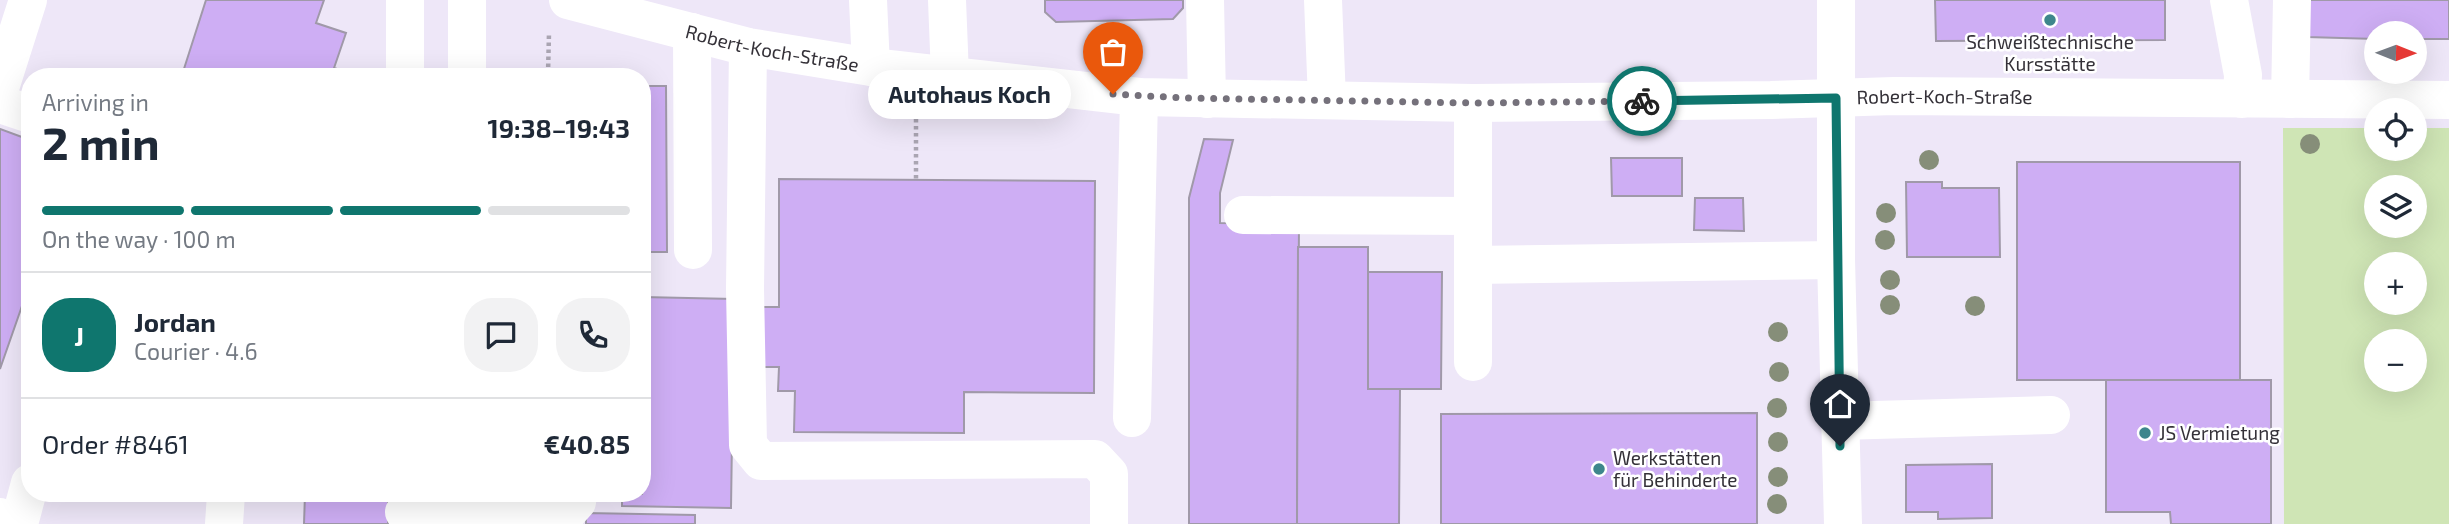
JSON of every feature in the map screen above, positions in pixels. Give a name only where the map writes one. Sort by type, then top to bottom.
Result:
[{"type":"street","points":[[0,88],[28,0]]},
{"type":"street","points":[[405,0],[405,68]]},
{"type":"street","points":[[467,0],[467,68]]},
{"type":"street","points":[[869,0],[871,67]]},
{"type":"street","points":[[947,0],[950,76]]},
{"type":"street","points":[[1205,0],[1207,99]]},
{"type":"street","points":[[1323,0],[1327,100]]},
{"type":"street","points":[[1836,0],[1836,260],[1843,524]]},
{"type":"street","points":[[2229,0],[2243,75],[2242,99]]},
{"type":"street","points":[[2290,99],[2291,0]]},
{"type":"street","name":"Robert-Koch-Straße","points":[[559,10],[668,19],[748,47],[871,67],[1139,97],[1474,103],[1894,96],[2449,100]]},
{"type":"street","points":[[668,19],[693,250]]},
{"type":"street","points":[[748,47],[745,289],[748,445],[761,461],[1095,459],[1109,474],[1109,524]]},
{"type":"street","points":[[1132,418],[1139,97]]},
{"type":"street","points":[[1473,362],[1474,103]]},
{"type":"street","points":[[0,104],[21,111]]},
{"type":"street","points":[[1243,215],[1473,216]]},
{"type":"street","points":[[1473,265],[1836,260]]},
{"type":"street","points":[[1839,421],[2051,415]]},
{"type":"street","points":[[0,517],[19,524],[25,502]]},
{"type":"street","points":[[224,524],[225,502]]},
{"type":"street","points":[[404,510],[566,514],[578,502]]},
{"type":"path","points":[[549,68],[559,10]]},
{"type":"path","points":[[916,111],[916,180]]},
{"type":"green space","points":[[2283,128],[2364,128],[2364,161],[2427,161],[2427,128],[2449,128],[2449,524],[2284,524]]},
{"type":"building","points":[[206,0],[324,0],[316,23],[346,33],[334,68],[184,68]]},
{"type":"building","points":[[1045,0],[1183,0],[1183,8],[1173,19],[1056,22],[1045,12]]},
{"type":"building","name":"Schweißtechnische Kursstätte","points":[[1935,0],[2165,0],[2165,40],[1936,41]]},
{"type":"building","points":[[2307,0],[2449,0],[2449,39],[2427,39],[2427,21],[2364,21],[2364,39],[2307,37]]},
{"type":"building","points":[[651,86],[666,86],[667,252],[651,252]]},
{"type":"building","points":[[0,129],[21,137],[21,309],[0,369]]},
{"type":"building","points":[[1204,139],[1233,140],[1220,193],[1220,223],[1299,224],[1297,524],[1189,524],[1189,198]]},
{"type":"building","points":[[1611,158],[1682,158],[1682,196],[1612,196]]},
{"type":"building","points":[[2017,162],[2240,162],[2240,380],[2017,380]]},
{"type":"building","points":[[779,179],[1095,181],[1094,393],[964,392],[964,433],[794,432],[795,391],[778,391],[779,367],[754,367],[754,307],[779,307]]},
{"type":"building","points":[[1906,182],[1942,182],[1942,188],[1999,188],[2000,257],[1907,257]]},
{"type":"building","points":[[1695,198],[1743,198],[1744,231],[1694,230]]},
{"type":"building","points":[[1298,247],[1368,247],[1368,389],[1400,389],[1399,524],[1297,524]]},
{"type":"building","points":[[1368,272],[1442,272],[1441,389],[1368,389]]},
{"type":"building","points":[[651,297],[734,299],[731,508],[622,506],[622,502],[651,502]]},
{"type":"building","points":[[2106,380],[2271,380],[2271,524],[2171,524],[2170,512],[2106,512]]},
{"type":"building","name":"Werkstätten für Behinderte","points":[[1757,413],[1757,524],[1441,524],[1441,414]]},
{"type":"building","points":[[1992,464],[1992,518],[1938,519],[1938,512],[1906,512],[1906,465]]},
{"type":"building","points":[[305,502],[388,502],[388,524],[304,524]]},
{"type":"building","points":[[586,513],[695,515],[695,524],[586,524]]},
{"type":"way so far","points":[[1113,94],[1139,97],[1474,103],[1642,101]]},
{"type":"place","name":"Schweißtechnische Kursstätte","points":[[2050,20]]},
{"type":"place","name":"Autohaus Koch","points":[[1113,94]]},
{"type":"place","name":"JS Vermietung","points":[[2145,433]]},
{"type":"place","name":"Werkstätten für Behinderte","points":[[1599,469]]},
{"type":"route","points":[[1642,101],[1836,98],[1840,446]]}]
